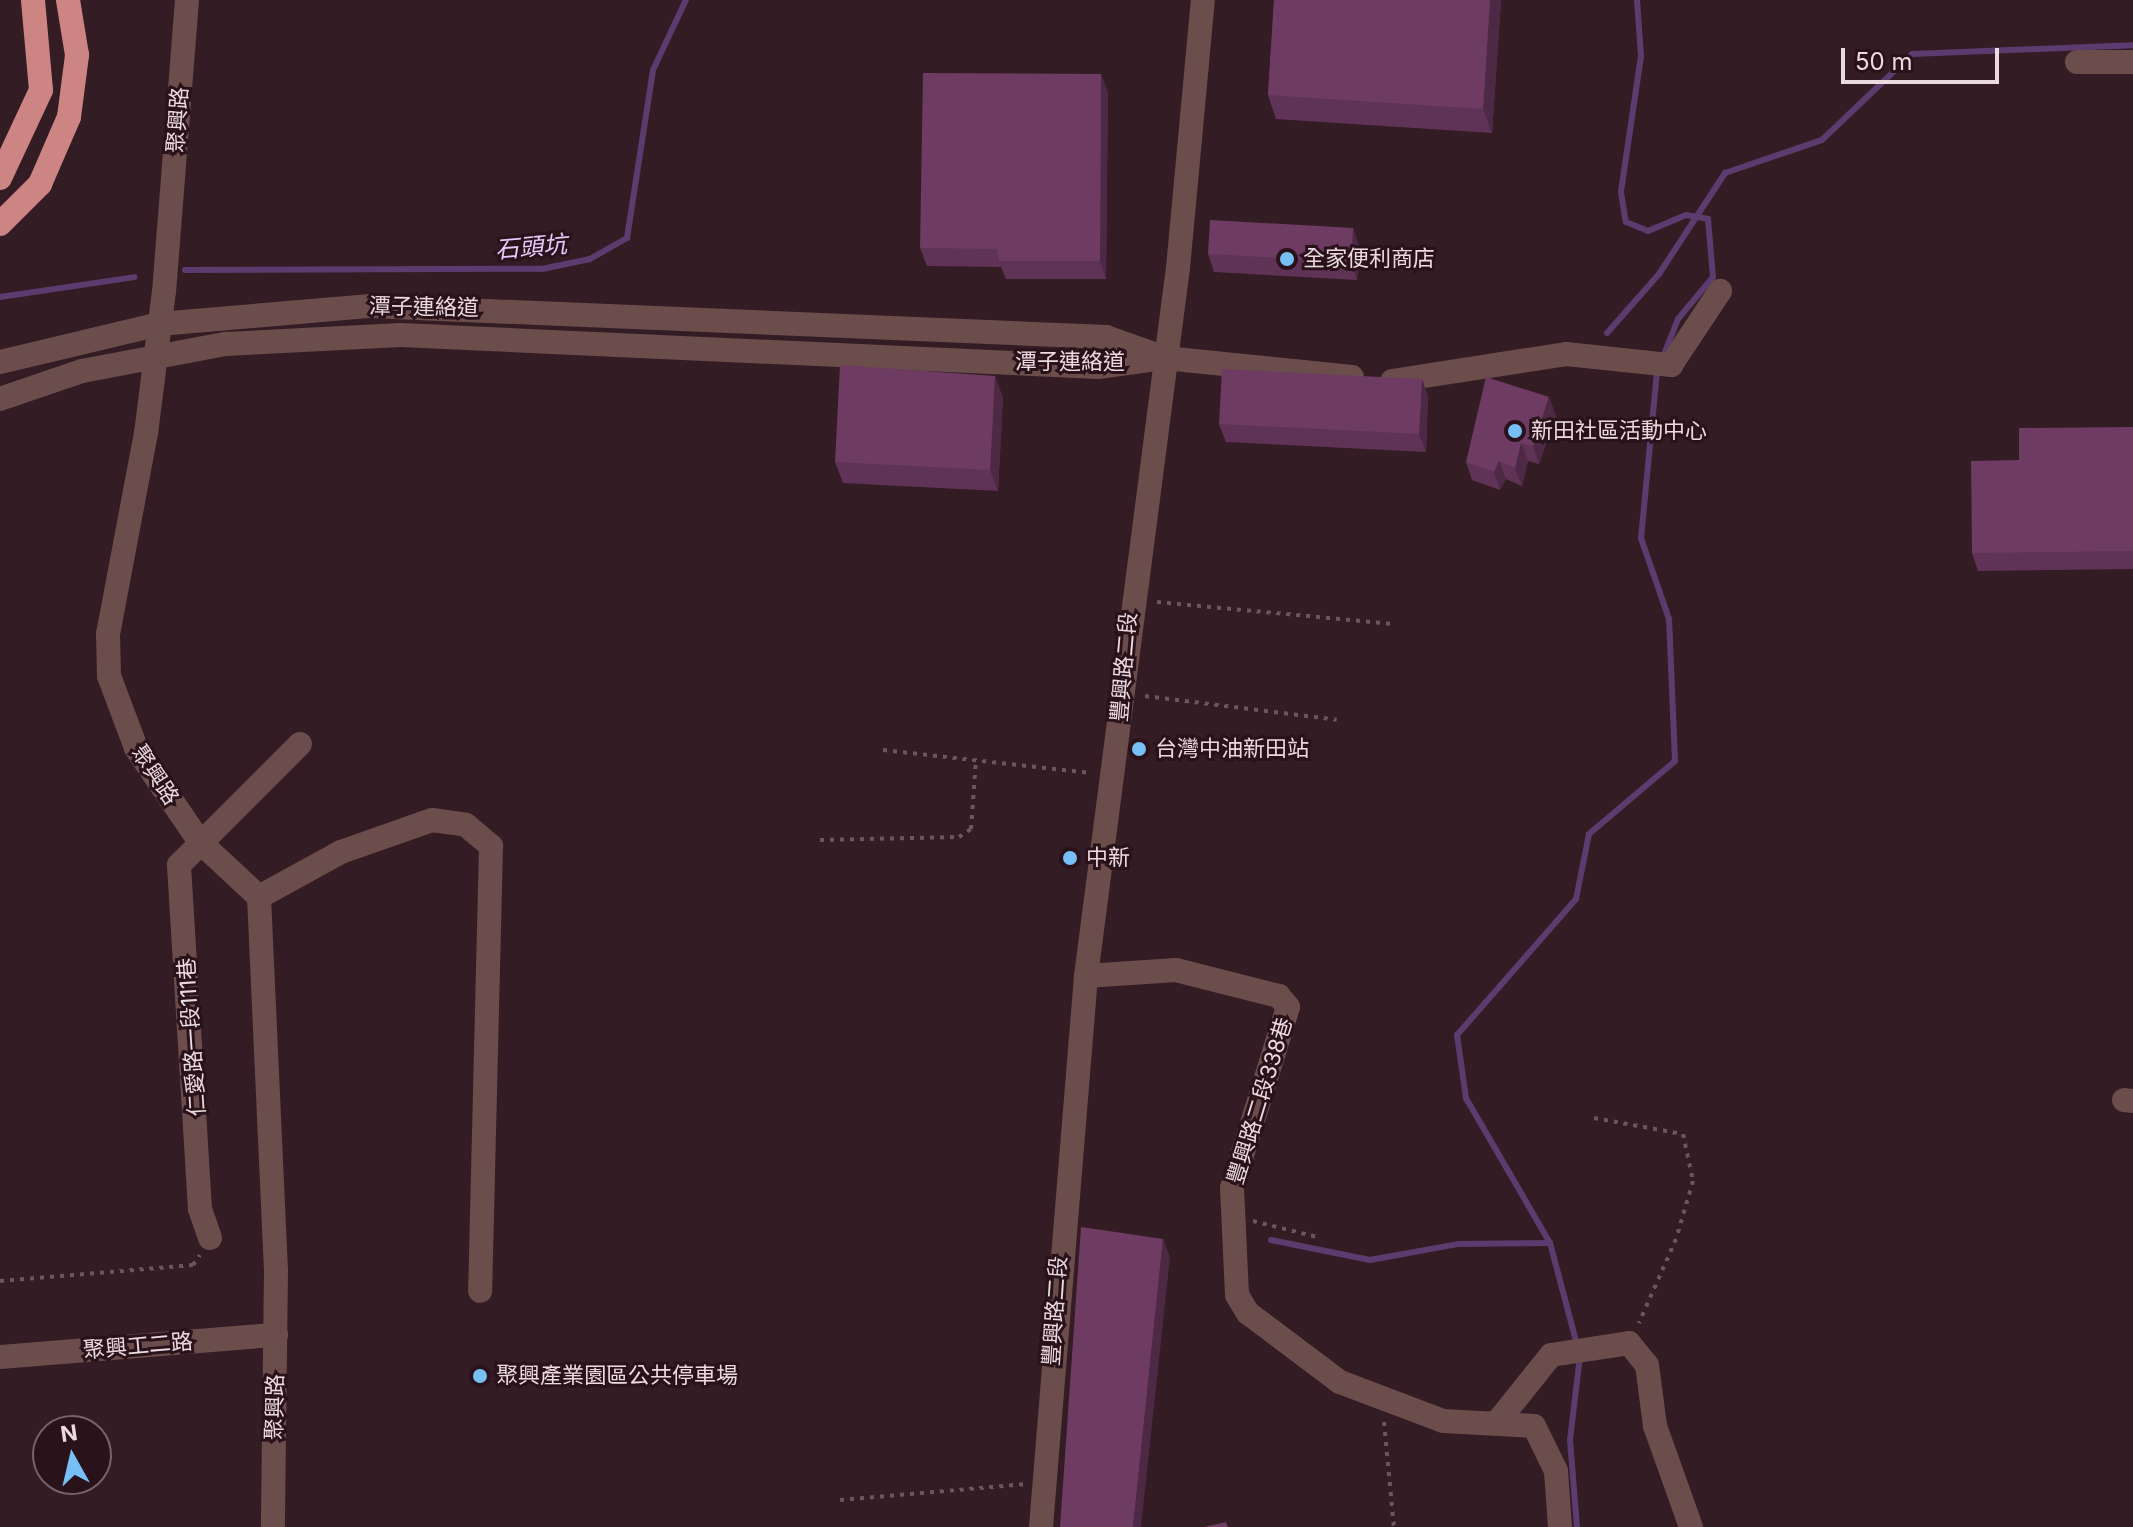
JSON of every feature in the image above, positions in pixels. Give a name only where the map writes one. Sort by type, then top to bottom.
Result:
[{"type":"highway","points":[[0,178],[41,90],[33,0]]},
{"type":"highway","points":[[0,224],[40,184],[69,117],[77,55],[68,0]]},
{"type":"street","name":"聚興路","points":[[187,0],[159,324],[108,634],[109,676],[129,736],[200,842],[259,897],[276,1335],[273,1527]]},
{"type":"street","name":"豐興路二段","points":[[1041,1527],[1086,976],[1114,776],[1131,599],[1165,358],[1203,0]]},
{"type":"street","points":[[2077,62],[2133,62]]},
{"type":"street","points":[[1165,358],[1413,383],[1566,354],[1671,365],[1720,291]]},
{"type":"street","name":"潭子連絡道","points":[[0,362],[159,324],[277,310],[434,306],[1106,337],[1165,358]]},
{"type":"street","name":"潭子連絡道","points":[[0,399],[154,356],[239,342],[401,335],[1098,367],[1165,358]]},
{"type":"street","name":"仁愛路一段111巷","points":[[210,1238],[200,1209],[179,865],[300,744]]},
{"type":"street","points":[[259,897],[341,852],[432,820],[466,825],[491,846],[480,1291]]},
{"type":"street","name":"豐興路二段338巷","points":[[1086,976],[1176,970],[1279,996],[1288,1007],[1232,1188],[1237,1295],[1248,1313],[1340,1382],[1443,1421],[1499,1420],[1534,1426],[1556,1471],[1560,1527]]},
{"type":"street","name":"聚興工二路","points":[[0,1357],[276,1335]]},
{"type":"street","points":[[1499,1420],[1551,1355],[1629,1343],[1647,1365],[1655,1426],[1691,1527]]},
{"type":"path","points":[[1131,599],[1393,624]]},
{"type":"path","points":[[1121,693],[1337,720]]},
{"type":"path","points":[[883,750],[1114,776]]},
{"type":"path","points":[[820,840],[959,837],[971,829],[976,760]]},
{"type":"path","points":[[1594,1118],[1683,1134],[1693,1181],[1676,1239],[1629,1343]]},
{"type":"path","points":[[1235,1216],[1317,1237]]},
{"type":"path","points":[[0,1281],[193,1265],[210,1238]]},
{"type":"path","points":[[1379,1397],[1394,1527]]},
{"type":"path","points":[[840,1500],[1045,1482]]},
{"type":"building","points":[[1274,0],[1490,0],[1483,109],[1268,95]]},
{"type":"building","points":[[923,73],[1101,74],[1100,261],[999,261],[997,249],[920,248]]},
{"type":"building","points":[[1210,220],[1353,228],[1351,262],[1208,254]]},
{"type":"building","points":[[840,365],[995,376],[990,470],[835,462]]},
{"type":"building","points":[[1222,369],[1422,379],[1419,434],[1219,424]]},
{"type":"building","name":"新田社區活動中心","points":[[1486,377],[1549,397],[1533,446],[1521,443],[1515,468],[1499,461],[1494,472],[1466,462]]},
{"type":"building","points":[[2133,427],[2133,551],[1972,553],[1971,461],[2019,460],[2019,428]]},
{"type":"building","points":[[1081,1227],[1163,1239],[1133,1527],[1060,1527]]},
{"type":"building","points":[[1226,1522],[1228,1527],[1204,1527]]},
{"type":"waterway","name":"石頭坑","points":[[185,270],[542,269],[590,259],[627,238],[653,70],[686,0]]},
{"type":"waterway","points":[[1637,0],[1641,56],[1621,192],[1626,222],[1648,231],[1686,215],[1708,219],[1713,277],[1678,319],[1663,357]]},
{"type":"waterway","points":[[1607,333],[1659,274],[1725,173],[1822,140],[1912,54],[2133,45]]},
{"type":"waterway","name":"石頭坑","points":[[0,297],[135,277]]},
{"type":"waterway","points":[[1577,1345],[1550,1243],[1466,1098],[1457,1035],[1576,899],[1589,834],[1675,761],[1669,619],[1641,538],[1657,371]]},
{"type":"waterway","points":[[1271,1240],[1370,1260],[1458,1244],[1550,1243]]},
{"type":"waterway","points":[[1577,1527],[1570,1440],[1580,1356]]},
{"type":"place","name":"全家便利商店","points":[[1287,259]]},
{"type":"place","name":"新田社區活動中心","points":[[1515,431]]},
{"type":"place","name":"台灣中油新田站","points":[[1139,749]]},
{"type":"place","name":"中新","points":[[1070,858]]},
{"type":"place","name":"聚興產業園區公共停車場","points":[[480,1376]]}]
